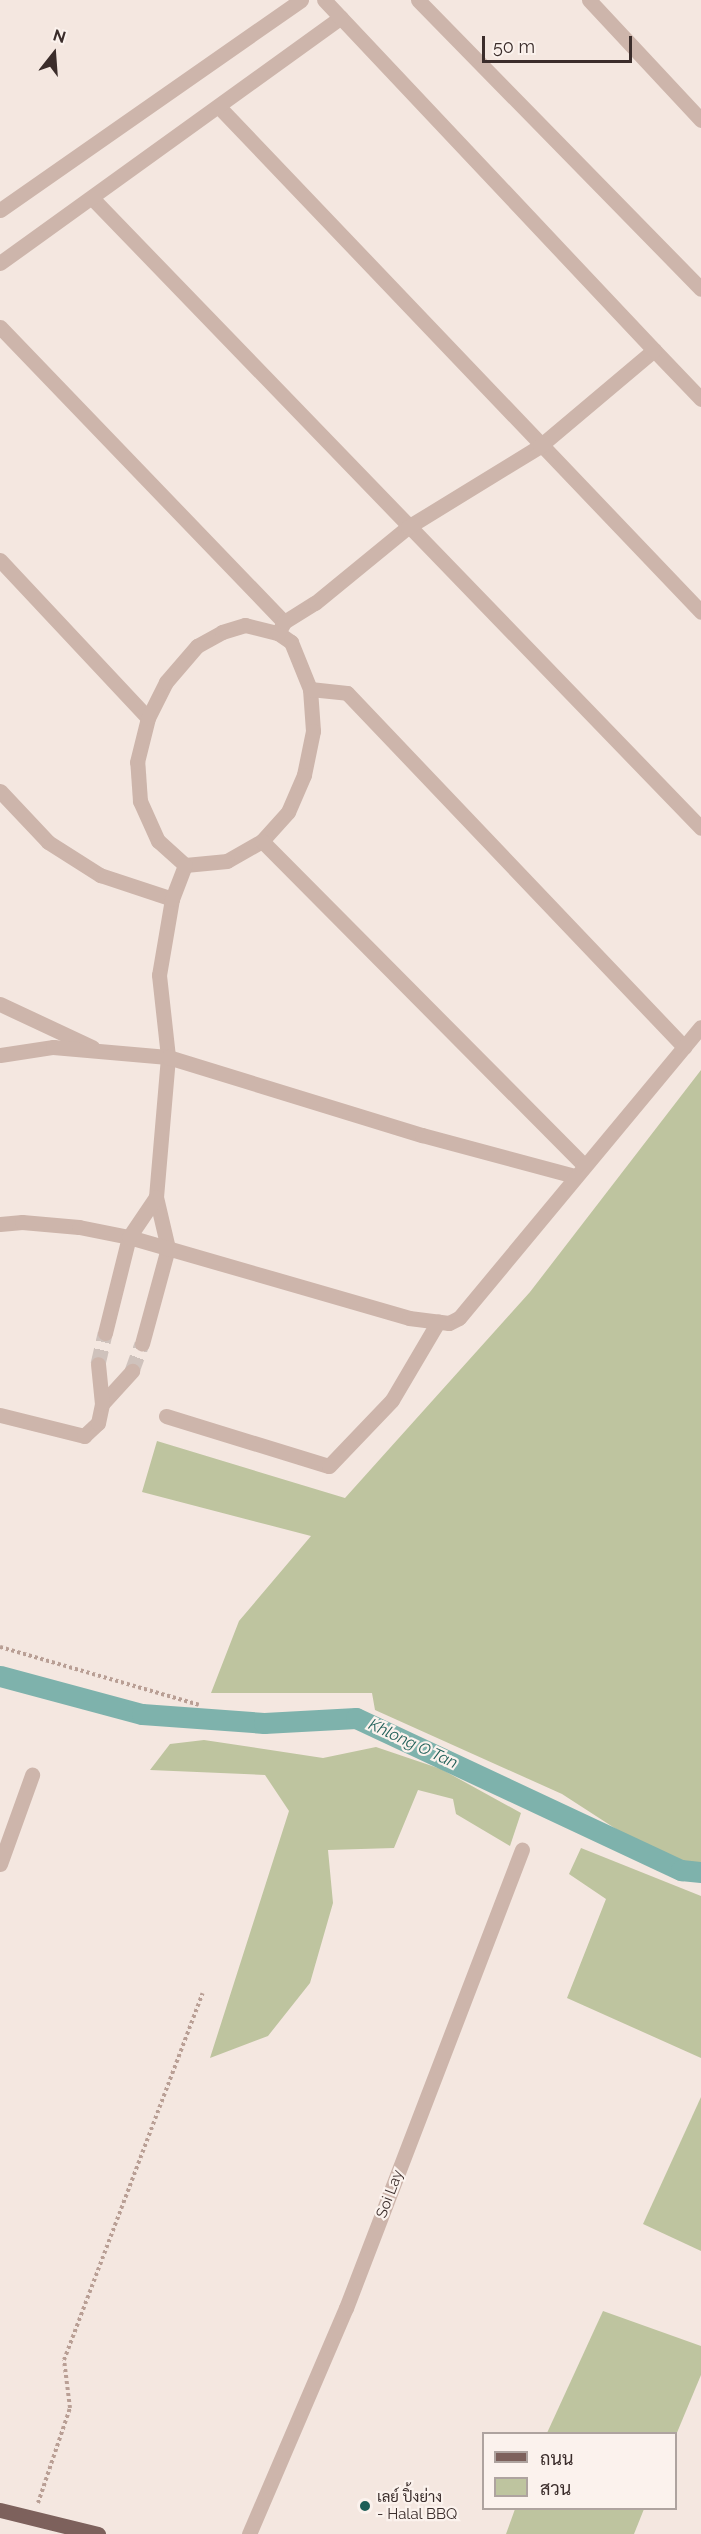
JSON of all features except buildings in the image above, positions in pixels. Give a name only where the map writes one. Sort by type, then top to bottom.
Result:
[{"type":"main road","points":[[0,2510],[98,2534]]},
{"type":"street","points":[[0,210],[301,0]]},
{"type":"street","points":[[324,0],[701,399]]},
{"type":"street","points":[[418,0],[700,287]]},
{"type":"street","points":[[589,0],[701,120]]},
{"type":"street","points":[[0,263],[341,17]]},
{"type":"street","points":[[219,107],[540,446],[701,612]]},
{"type":"street","points":[[92,198],[701,828]]},
{"type":"street","points":[[0,327],[281,627],[291,642],[310,689],[313,731],[304,775],[288,812],[262,841],[227,861],[185,865],[158,841],[140,801],[137,762],[148,718],[166,682],[197,646],[222,632],[245,625],[281,627],[315,603],[408,527],[540,446],[654,350]]},
{"type":"street","points":[[0,560],[148,718]]},
{"type":"street","points":[[310,689],[347,693],[684,1047]]},
{"type":"street","points":[[0,791],[48,842],[100,875],[172,899]]},
{"type":"street","points":[[262,841],[580,1170]]},
{"type":"street","points":[[142,1344],[168,1248],[156,1197],[168,1057],[159,975],[172,899],[185,865]]},
{"type":"street","points":[[0,1004],[103,1052]]},
{"type":"street","points":[[0,1224],[22,1222],[79,1227],[129,1237],[409,1318],[449,1323],[459,1318],[701,1027]]},
{"type":"street","points":[[0,1056],[53,1047],[168,1057],[422,1136],[580,1170]]},
{"type":"street","points":[[105,1333],[129,1237],[156,1197]]},
{"type":"street","points":[[166,1416],[329,1466],[392,1400],[438,1323]]},
{"type":"street","points":[[0,1414],[84,1436],[98,1424],[102,1404],[98,1364]]},
{"type":"street","points":[[102,1404],[132,1371]]},
{"type":"street","points":[[0,1864],[32,1775]]},
{"type":"street","name":"Soi Lay","points":[[249,2534],[346,2308],[522,1850]]},
{"type":"path","points":[[0,1647],[199,1705]]},
{"type":"path","points":[[33,2518],[70,2408],[64,2360],[203,1993]]},
{"type":"green space","points":[[701,1070],[701,1864],[674,1860],[630,1838],[562,1794],[375,1710],[372,1693],[211,1693],[239,1621],[311,1536],[142,1492],[157,1441],[345,1498],[530,1292]]},
{"type":"green space","points":[[204,1740],[323,1758],[376,1747],[441,1769],[521,1813],[510,1846],[456,1814],[453,1799],[418,1790],[394,1848],[328,1850],[333,1903],[310,1983],[268,2036],[210,2058],[289,1811],[265,1775],[150,1770],[170,1744]]},
{"type":"green space","points":[[581,1848],[701,1896],[701,2058],[567,1998],[606,1899],[569,1874]]},
{"type":"green space","points":[[701,2097],[701,2251],[643,2224]]},
{"type":"green space","points":[[603,2311],[701,2346],[701,2375],[677,2433],[547,2432]]},
{"type":"green space","points":[[514,2510],[644,2510],[634,2534],[506,2534]]},
{"type":"waterway","name":"Khlong O Tan","points":[[0,1676],[142,1714],[264,1723],[356,1718],[681,1870],[701,1872]]},
{"type":"tunnel","points":[[98,1364],[105,1333]]},
{"type":"tunnel","points":[[132,1371],[142,1344]]},
{"type":"place","name":"เลย์ ปิ้งย่าง - Halal BBQ","points":[[365,2506]]}]
